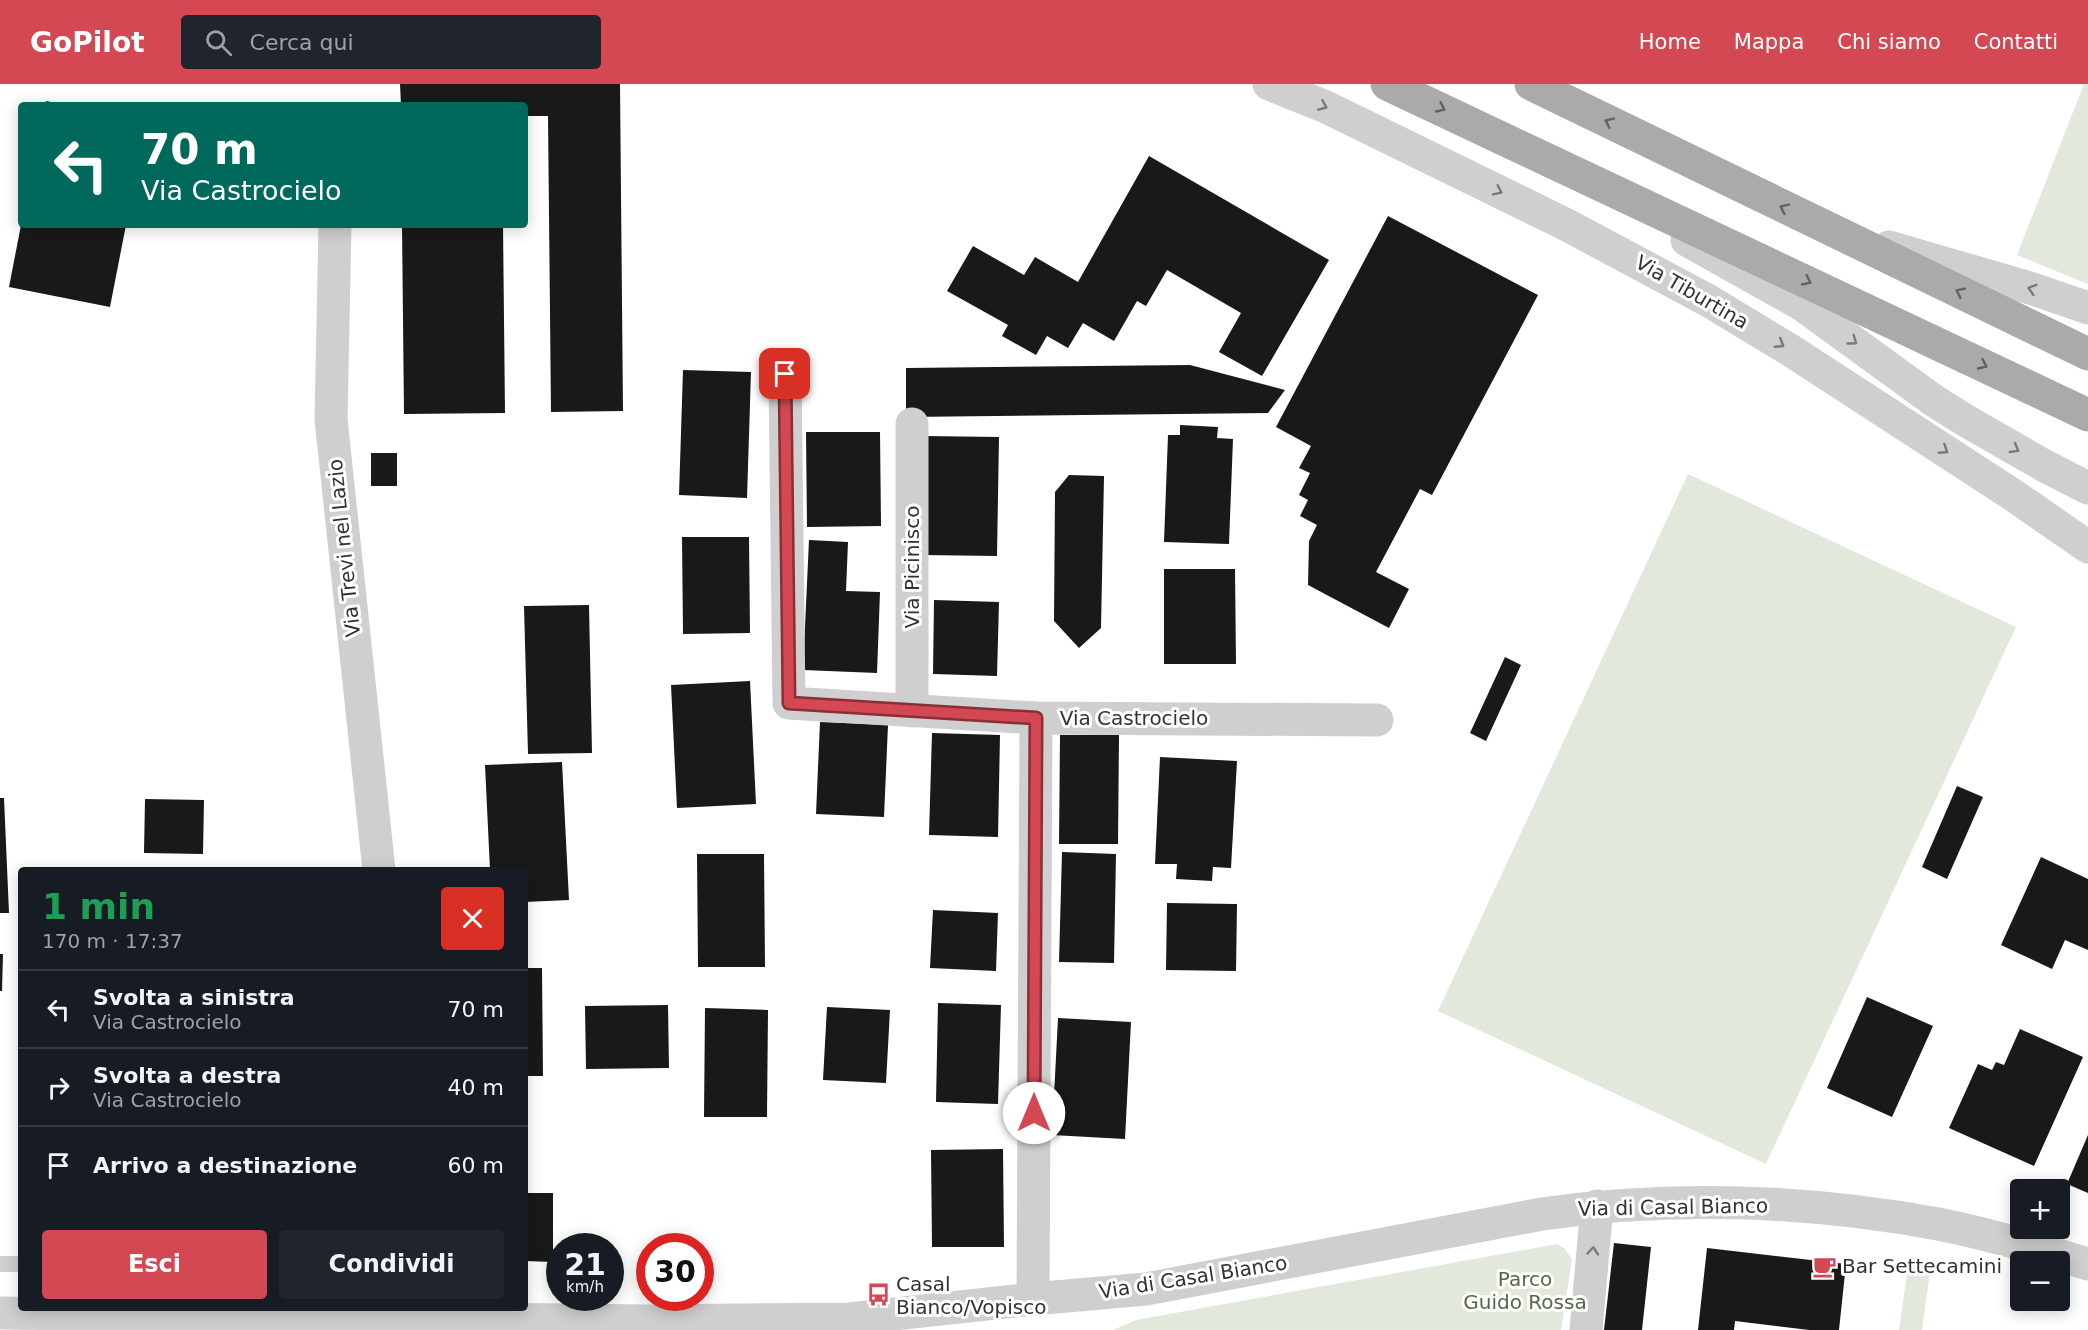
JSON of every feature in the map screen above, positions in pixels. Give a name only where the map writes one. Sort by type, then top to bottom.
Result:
[{"type":"main road","points":[[1388,84],[2088,415]]},
{"type":"main road","points":[[1532,84],[2088,354]]},
{"type":"street","name":"Via Tiburtina","points":[[1269,84],[1337,112],[1608,245],[1689,290],[1800,356],[2013,495],[2088,547]]},
{"type":"street","points":[[1513,142],[1802,304],[1933,400],[2019,452],[2088,488]]},
{"type":"street","name":"Via Trevi nel Lazio","points":[[335,228],[331,419],[379,867]]},
{"type":"street","points":[[1832,231],[2032,289],[2088,308]]},
{"type":"street","name":"Via Castrocielo","points":[[785,374],[789,703],[1036,718],[1377,720]]},
{"type":"street","name":"Via Picinisco","points":[[912,424],[912,711]]},
{"type":"street","points":[[1034,1299],[1036,718]]},
{"type":"street","name":"Via di Casal Bianco","points":[[0,1312],[427,1313],[647,1321],[849,1318],[1146,1289],[1530,1216],[1597,1206],[1657,1203],[1737,1203],[1842,1210],[1940,1225],[2088,1264]]},
{"type":"street","points":[[1586,1330],[1597,1206]]},
{"type":"lane","points":[[0,1264],[18,1264]]},
{"type":"green space","points":[[2084,84],[2088,84],[2088,284],[2017,255]]},
{"type":"green space","points":[[1688,474],[2016,627],[1766,1164],[1438,1011]]},
{"type":"green space","name":"Parco Guido Rossa","points":[[1557,1244],[1564,1248],[1572,1259],[1561,1330],[1113,1330],[1136,1320]]},
{"type":"green space","points":[[1909,1261],[1931,1264],[1922,1330],[1899,1330]]},
{"type":"building","points":[[400,84],[620,84],[623,411],[551,412],[548,116],[528,116],[528,102],[401,102]]},
{"type":"building","points":[[1149,156],[1329,260],[1262,376],[1219,352],[1241,313],[1167,270],[1146,306],[1137,301],[1114,341],[1083,323],[1068,348],[1047,336],[1036,355],[1002,336],[1008,325],[947,291],[973,246],[1024,275],[1035,257],[1078,282]]},
{"type":"building","points":[[1388,216],[1538,295],[1432,495],[1420,489],[1376,572],[1409,589],[1389,628],[1308,585],[1309,541],[1317,525],[1300,516],[1308,500],[1299,495],[1310,473],[1299,468],[1311,446],[1276,427]]},
{"type":"building","points":[[20,228],[125,228],[110,307],[9,287]]},
{"type":"building","points":[[402,228],[503,228],[505,413],[404,414]]},
{"type":"building","points":[[1190,365],[1285,390],[1268,413],[906,417],[906,368]]},
{"type":"building","points":[[683,370],[751,372],[747,498],[679,495]]},
{"type":"building","points":[[1180,425],[1218,427],[1217,438],[1233,439],[1229,544],[1164,542],[1168,435],[1180,435]]},
{"type":"building","points":[[806,432],[880,432],[881,526],[807,527]]},
{"type":"building","points":[[925,436],[999,437],[997,556],[923,555]]},
{"type":"building","points":[[371,453],[397,453],[397,486],[371,486]]},
{"type":"building","points":[[1069,475],[1104,476],[1101,628],[1079,648],[1054,621],[1055,492]]},
{"type":"building","points":[[682,537],[749,537],[750,633],[683,634]]},
{"type":"building","points":[[809,540],[848,542],[846,591],[880,592],[877,673],[803,670]]},
{"type":"building","points":[[1164,569],[1235,569],[1236,664],[1164,664]]},
{"type":"building","points":[[934,600],[999,602],[997,676],[933,674]]},
{"type":"building","points":[[589,605],[592,753],[528,754],[524,606]]},
{"type":"building","points":[[1505,657],[1521,665],[1486,741],[1470,733]]},
{"type":"building","points":[[750,681],[756,804],[677,808],[671,685]]},
{"type":"building","points":[[820,722],[888,725],[884,817],[816,814]]},
{"type":"building","points":[[932,733],[1000,735],[998,837],[929,835]]},
{"type":"building","points":[[1060,735],[1119,735],[1118,844],[1059,844]]},
{"type":"building","points":[[1160,757],[1237,761],[1231,868],[1213,867],[1212,881],[1176,879],[1177,864],[1155,864]]},
{"type":"building","points":[[562,762],[569,900],[528,902],[528,867],[490,867],[485,765]]},
{"type":"building","points":[[1957,786],[1983,797],[1947,879],[1922,867]]},
{"type":"building","points":[[0,798],[4,798],[9,913],[0,913]]},
{"type":"building","points":[[145,799],[204,800],[203,854],[144,853]]},
{"type":"building","points":[[1062,852],[1116,854],[1114,963],[1059,962]]},
{"type":"building","points":[[697,854],[764,854],[765,967],[698,967]]},
{"type":"building","points":[[2041,857],[2088,879],[2088,950],[2065,940],[2052,969],[2001,945]]},
{"type":"building","points":[[1167,903],[1237,904],[1236,971],[1166,970]]},
{"type":"building","points":[[933,910],[998,913],[996,971],[930,968]]},
{"type":"building","points":[[0,954],[3,954],[2,991],[0,991]]},
{"type":"building","points":[[528,968],[542,968],[543,1076],[528,1076]]},
{"type":"building","points":[[1867,997],[1933,1026],[1892,1117],[1827,1088]]},
{"type":"building","points":[[938,1003],[1001,1005],[998,1104],[936,1102]]},
{"type":"building","points":[[668,1005],[669,1068],[586,1069],[585,1006]]},
{"type":"building","points":[[827,1007],[890,1010],[886,1083],[823,1080]]},
{"type":"building","points":[[705,1008],[768,1010],[767,1117],[704,1117]]},
{"type":"building","points":[[1058,1018],[1131,1022],[1125,1139],[1052,1135]]},
{"type":"building","points":[[2020,1029],[2083,1057],[2034,1166],[1949,1128],[1978,1064],[1992,1070],[1996,1062],[2004,1065]]},
{"type":"building","points":[[2088,1135],[2088,1193],[2070,1185],[2069,1179]]},
{"type":"building","points":[[1003,1149],[1004,1247],[932,1247],[931,1150]]},
{"type":"building","points":[[528,1193],[553,1193],[553,1233],[546,1233],[546,1262],[528,1261]]},
{"type":"building","points":[[1614,1243],[1651,1247],[1642,1330],[1604,1330]]},
{"type":"building","points":[[1707,1248],[1846,1264],[1839,1330],[1809,1330],[1735,1321],[1734,1330],[1698,1330]]},
{"type":"place","name":"Bar Settecamini","points":[[1824,1266]]},
{"type":"place","name":"Casal Bianco/Vopisco","points":[[878,1295]]},
{"type":"route","points":[[785,374],[789,703],[1036,718],[1034,1113]]}]
